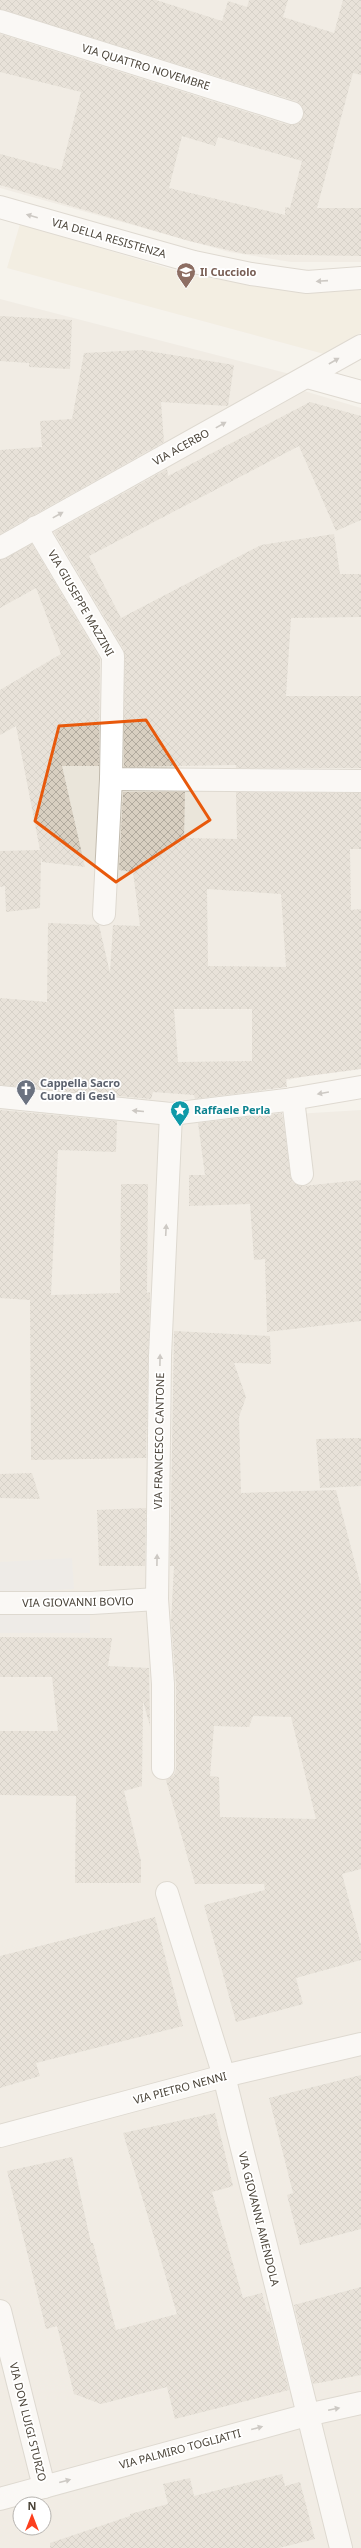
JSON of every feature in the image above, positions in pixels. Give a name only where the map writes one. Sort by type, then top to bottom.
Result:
[{"type":"street","name":"VIA QUATTRO NOVEMBRE","points":[[0,21],[292,112]]},
{"type":"street","name":"VIA DELLA RESISTENZA","points":[[0,207],[194,262],[251,274],[307,282],[361,278]]},
{"type":"street","name":"VIA ACERBO","points":[[0,548],[361,346]]},
{"type":"street","points":[[307,377],[361,392]]},
{"type":"street","name":"VIA GIUSEPPE MAZZINI","points":[[36,527],[113,656],[112,779],[104,914]]},
{"type":"street","points":[[112,779],[361,781]]},
{"type":"street","points":[[0,1097],[171,1114],[293,1099],[361,1087]]},
{"type":"street","points":[[293,1099],[302,1174]]},
{"type":"street","name":"VIA FRANCESCO CANTONE","points":[[163,1768],[163,1684],[157,1599],[160,1356],[171,1114]]},
{"type":"street","name":"VIA GIOVANNI BOVIO","points":[[0,1603],[92,1603],[157,1599]]},
{"type":"street","name":"VIA GIOVANNI AMENDOLA","points":[[167,1893],[224,2076],[341,2548]]},
{"type":"street","name":"VIA PIETRO NENNI","points":[[0,2136],[224,2076],[361,2044]]},
{"type":"street","name":"VIA DON LUIGI STURZO","points":[[0,2311],[44,2487]]},
{"type":"street","name":"VIA PALMIRO TOGLIATTI","points":[[0,2499],[307,2415],[361,2403]]},
{"type":"highlighted area","points":[[146,720],[210,820],[116,882],[35,821],[59,726]]},
{"type":"shaded area","points":[[0,0],[361,0],[361,262],[291,262],[229,252],[0,188]]},
{"type":"shaded area","name":"Il Cucciolo","points":[[20,224],[194,276],[289,289],[361,289],[361,333],[324,354],[7,268]]},
{"type":"shaded area","points":[[0,299],[290,374],[0,541]]},
{"type":"shaded area","points":[[301,390],[361,408],[361,1066],[292,1079],[259,1092],[115,1107],[0,1093],[0,557]]},
{"type":"shaded area","points":[[0,1102],[196,1120],[361,1110],[361,2548],[0,2548]]},
{"type":"shaded area","points":[[72,1558],[74,1589],[0,1593],[0,1562]]},
{"type":"shaded area","points":[[0,1612],[90,1612],[90,1633],[0,1633]]},
{"type":"building","points":[[0,0],[156,0],[222,21],[228,1],[247,7],[249,0],[288,0],[283,17],[334,33],[343,0],[361,0],[361,75],[353,73],[317,208],[361,208],[361,256],[245,254],[189,241],[0,185],[0,154],[61,170],[81,92],[0,72],[0,34],[288,125],[300,122],[304,111],[296,101],[0,9]],"holes":[[[182,136],[215,146],[218,137],[302,161],[290,208],[285,207],[285,215],[169,188]]]},
{"type":"building","points":[[0,316],[72,320],[70,369],[29,367],[29,363],[0,361]]},
{"type":"building","points":[[142,350],[234,365],[228,406],[161,402],[164,442],[0,534],[0,450],[42,447],[40,421],[72,419],[84,353]]},
{"type":"building","points":[[310,402],[361,416],[361,520],[336,531],[299,446],[89,556],[121,618],[261,545],[334,534],[340,574],[361,574],[361,617],[291,618],[286,696],[361,696],[361,768],[236,768],[236,765],[124,767],[124,650],[54,532],[167,469],[168,476]]},
{"type":"building","points":[[32,544],[100,659],[99,766],[62,766],[85,867],[42,862],[41,857],[40,908],[6,912],[5,886],[0,887],[0,851],[40,850],[16,726],[0,735],[0,690],[61,654],[36,588],[0,608],[0,560]]},
{"type":"building","points":[[123,792],[185,792],[184,838],[237,839],[236,792],[361,793],[361,849],[350,849],[351,910],[361,909],[361,1069],[286,1079],[287,1087],[195,1099],[194,1095],[153,1092],[151,1099],[0,1085],[0,998],[47,1002],[48,923],[99,925],[110,973],[113,925],[140,926],[133,872],[119,870]],"holes":[[[207,889],[281,894],[286,967],[208,966]],[[174,1009],[252,1009],[252,1061],[178,1062]]]},
{"type":"building","points":[[0,1110],[117,1121],[116,1152],[58,1150],[51,1295],[120,1293],[121,1184],[148,1184],[147,1293],[150,1292],[150,1296],[146,1458],[31,1460],[30,1300],[0,1298]]},
{"type":"building","points":[[282,1113],[292,1182],[303,1186],[361,1180],[361,1321],[267,1332],[265,1259],[254,1260],[250,1204],[189,1206],[189,1175],[205,1175],[198,1123]]},
{"type":"building","points":[[174,1331],[270,1336],[271,1364],[234,1363],[246,1397],[239,1417],[241,1493],[336,1490],[361,1586],[361,1869],[342,1874],[361,1945],[361,1960],[296,1978],[303,2004],[236,2022],[204,1905],[265,1890],[264,1884],[195,1884],[166,1780],[174,1775],[176,1768],[176,1684],[171,1622],[174,1566],[170,1566]],"holes":[[[253,1716],[291,1717],[316,1819],[220,1817],[219,1777],[210,1776],[214,1726],[249,1727]]]},
{"type":"building","points":[[361,1438],[361,1486],[320,1488],[316,1439]]},
{"type":"building","points":[[32,1473],[40,1499],[0,1498],[0,1474]]},
{"type":"building","points":[[146,1508],[145,1566],[99,1566],[97,1510]]},
{"type":"building","points":[[0,1637],[112,1638],[108,1666],[149,1668],[150,1726],[143,1701],[142,1786],[124,1791],[141,1861],[141,1883],[75,1883],[76,1796],[0,1795],[0,1731],[58,1731],[52,1677],[0,1677]]},
{"type":"building","points":[[155,1917],[183,2026],[36,2063],[40,2076],[0,2088],[0,1956]]},
{"type":"building","points":[[361,2075],[361,2229],[300,2245],[287,2195],[293,2193],[269,2098]]},
{"type":"building","points":[[215,2113],[233,2186],[212,2192],[243,2298],[262,2293],[267,2312],[269,2311],[289,2390],[175,2419],[167,2387],[101,2404],[74,2394],[57,2326],[46,2329],[7,2171],[72,2157],[91,2243],[93,2243],[116,2330],[177,2314],[123,2133]]},
{"type":"building","points":[[361,2287],[361,2375],[313,2384],[294,2305]]},
{"type":"building","points":[[282,2474],[285,2486],[300,2482],[315,2539],[279,2548],[50,2548],[50,2543],[130,2516],[130,2514],[168,2504],[163,2484],[190,2478],[194,2496]]},
{"type":"place","name":"Il Cucciolo","points":[[186,289]]},
{"type":"place","name":"Cappella Sacro Cuore di Gesù","points":[[26,1106]]},
{"type":"place","name":"Raffaele Perla","points":[[180,1127]]}]
